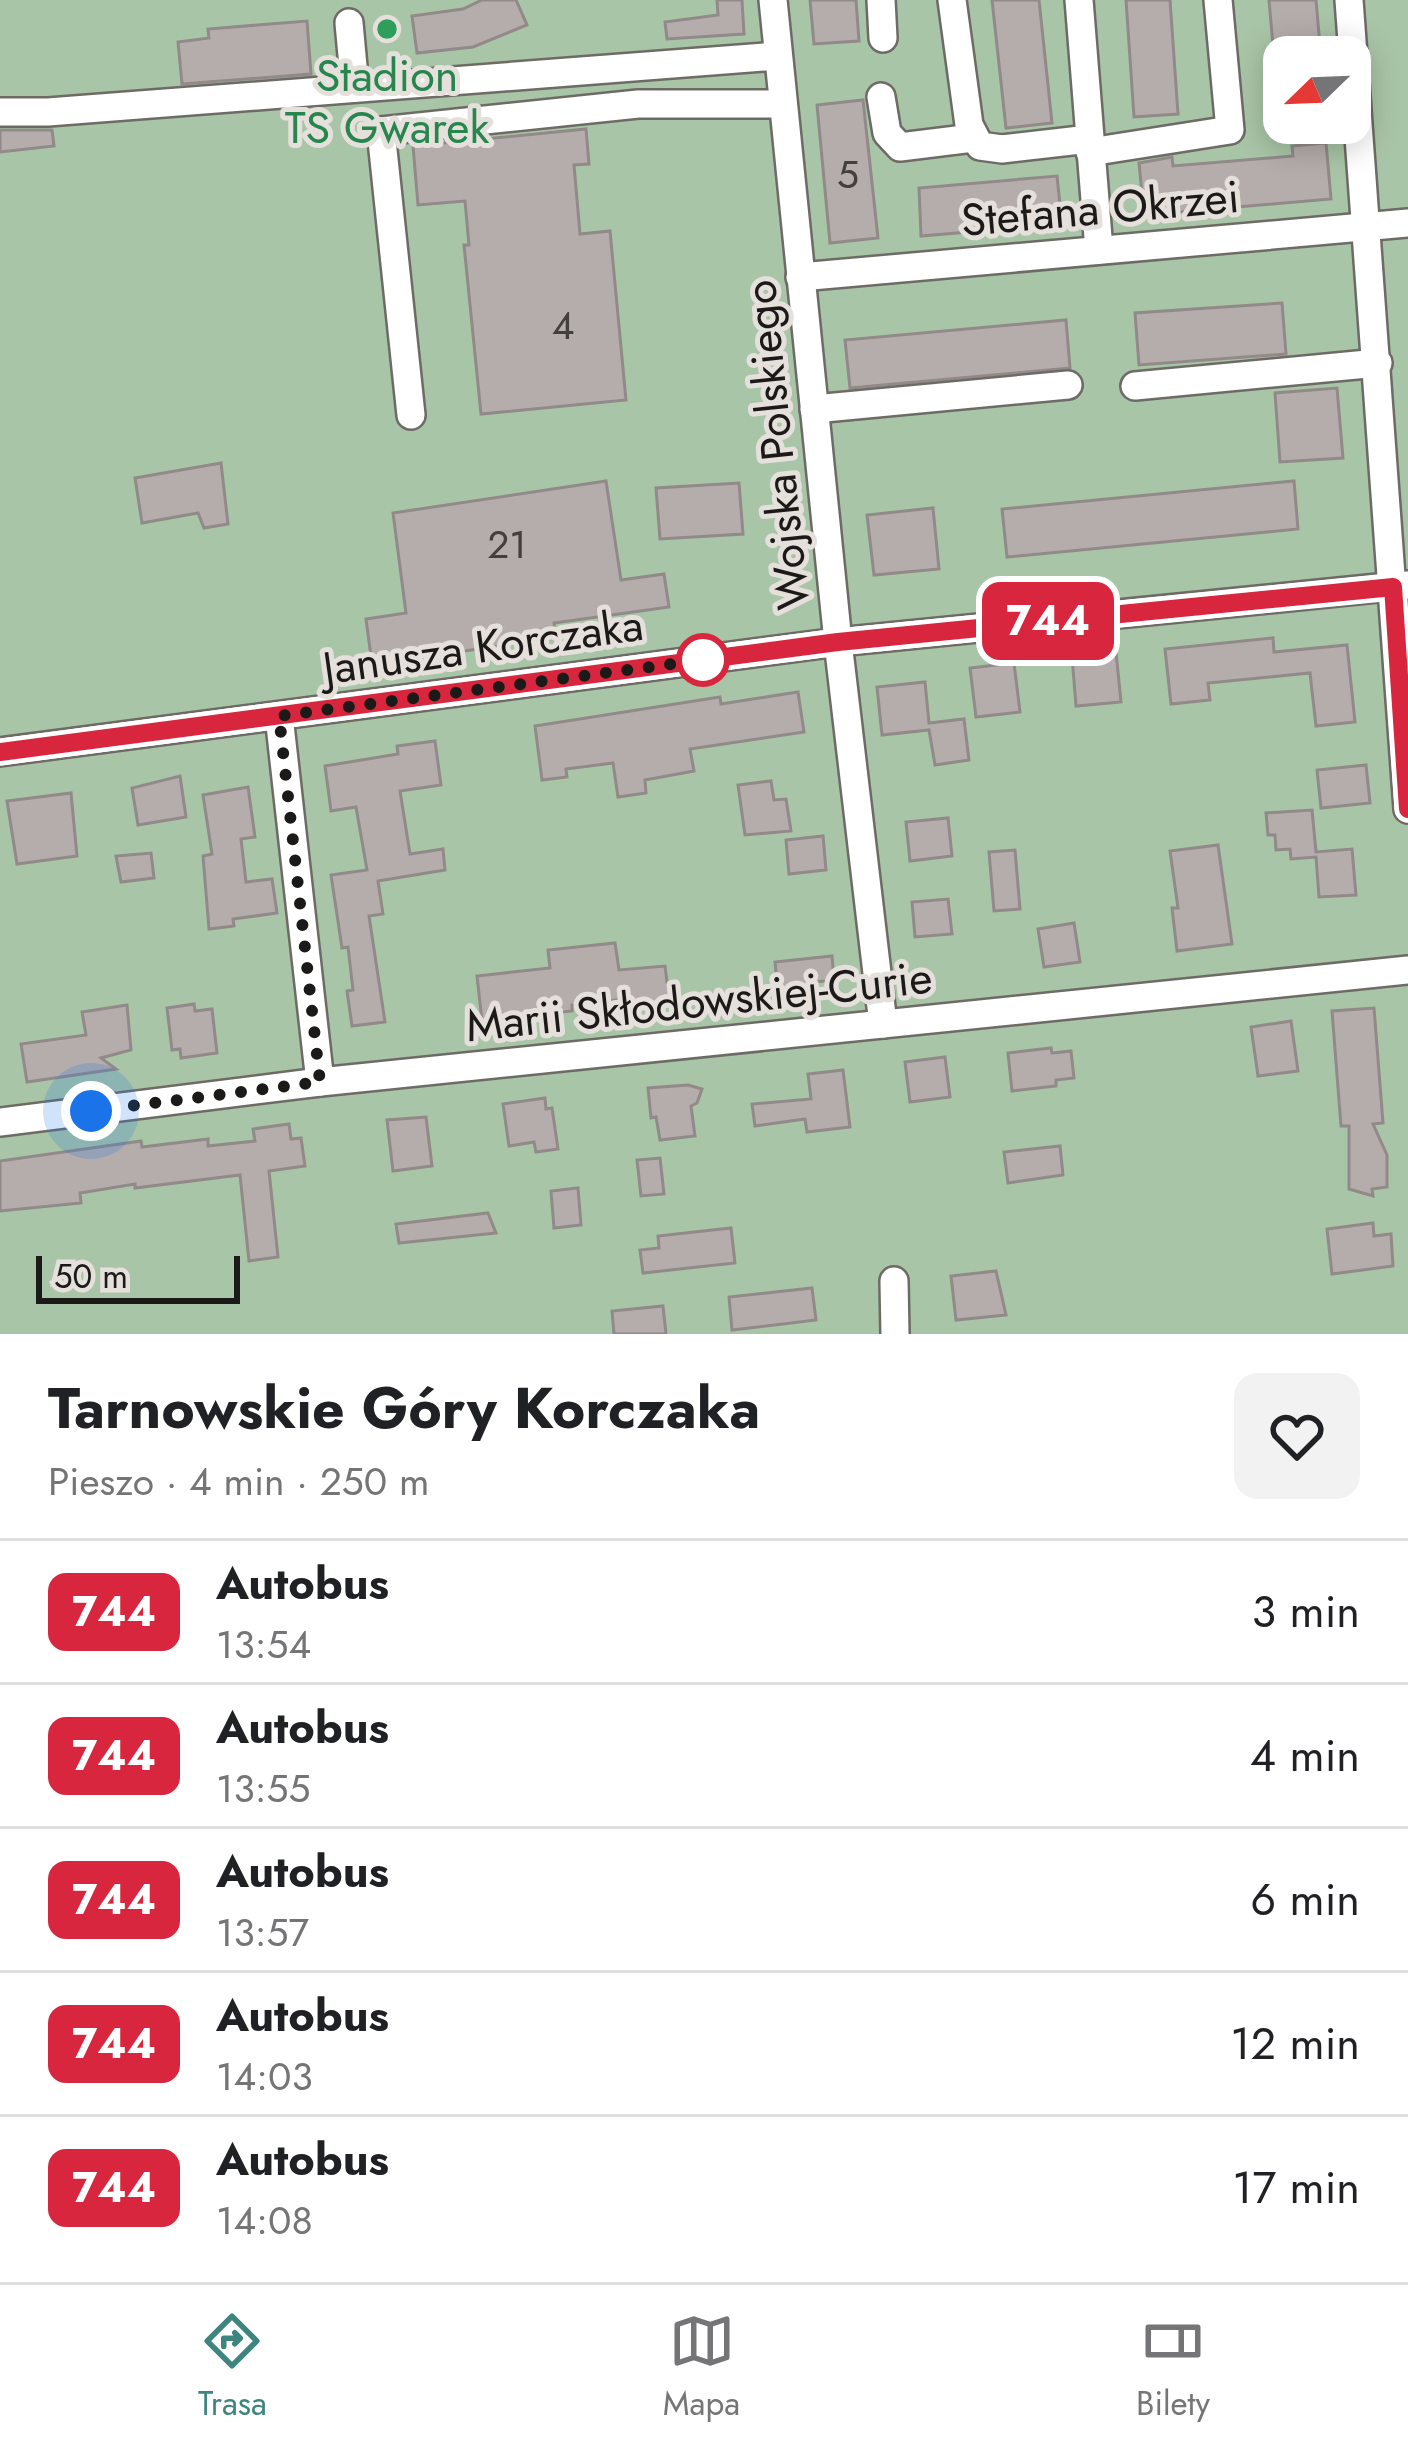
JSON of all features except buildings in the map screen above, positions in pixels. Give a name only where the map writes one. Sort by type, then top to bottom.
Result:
[{"type":"street","name":"Wojska Polskiego","points":[[772,0],[883,1024]]},
{"type":"street","points":[[881,0],[883,38]]},
{"type":"street","points":[[952,0],[973,139]]},
{"type":"street","points":[[1079,0],[1100,250]]},
{"type":"street","points":[[880,98],[887,133],[900,147],[973,139],[991,149],[1089,145],[1230,130],[1218,0]]},
{"type":"street","points":[[1349,0],[1400,586],[1408,809]]},
{"type":"street","points":[[349,23],[355,88]]},
{"type":"street","points":[[0,112],[777,56]]},
{"type":"street","points":[[411,415],[381,131],[638,104],[782,104]]},
{"type":"street","name":"Stefana Okrzei","points":[[800,277],[1408,223]]},
{"type":"street","points":[[1136,386],[1378,363]]},
{"type":"street","points":[[814,410],[1069,385]]},
{"type":"street","name":"Janusza Korczaka","points":[[0,752],[838,642],[1400,586]]},
{"type":"street","points":[[279,716],[320,1082]]},
{"type":"street","name":"Marii Skłodowskiej-Curie","points":[[0,1122],[320,1082],[1408,970]]},
{"type":"street","points":[[894,1281],[896,1334]]},
{"type":"green space","points":[[0,0],[1408,0],[1408,1334],[0,1334]]},
{"type":"bus line","name":"744","points":[[0,752],[838,642],[1393,587],[1408,809]]},
{"type":"place","name":"Stadion TS Gwarek","points":[[387,29]]},
{"type":"route","points":[[91,1111],[320,1082],[279,716],[703,660]]}]
